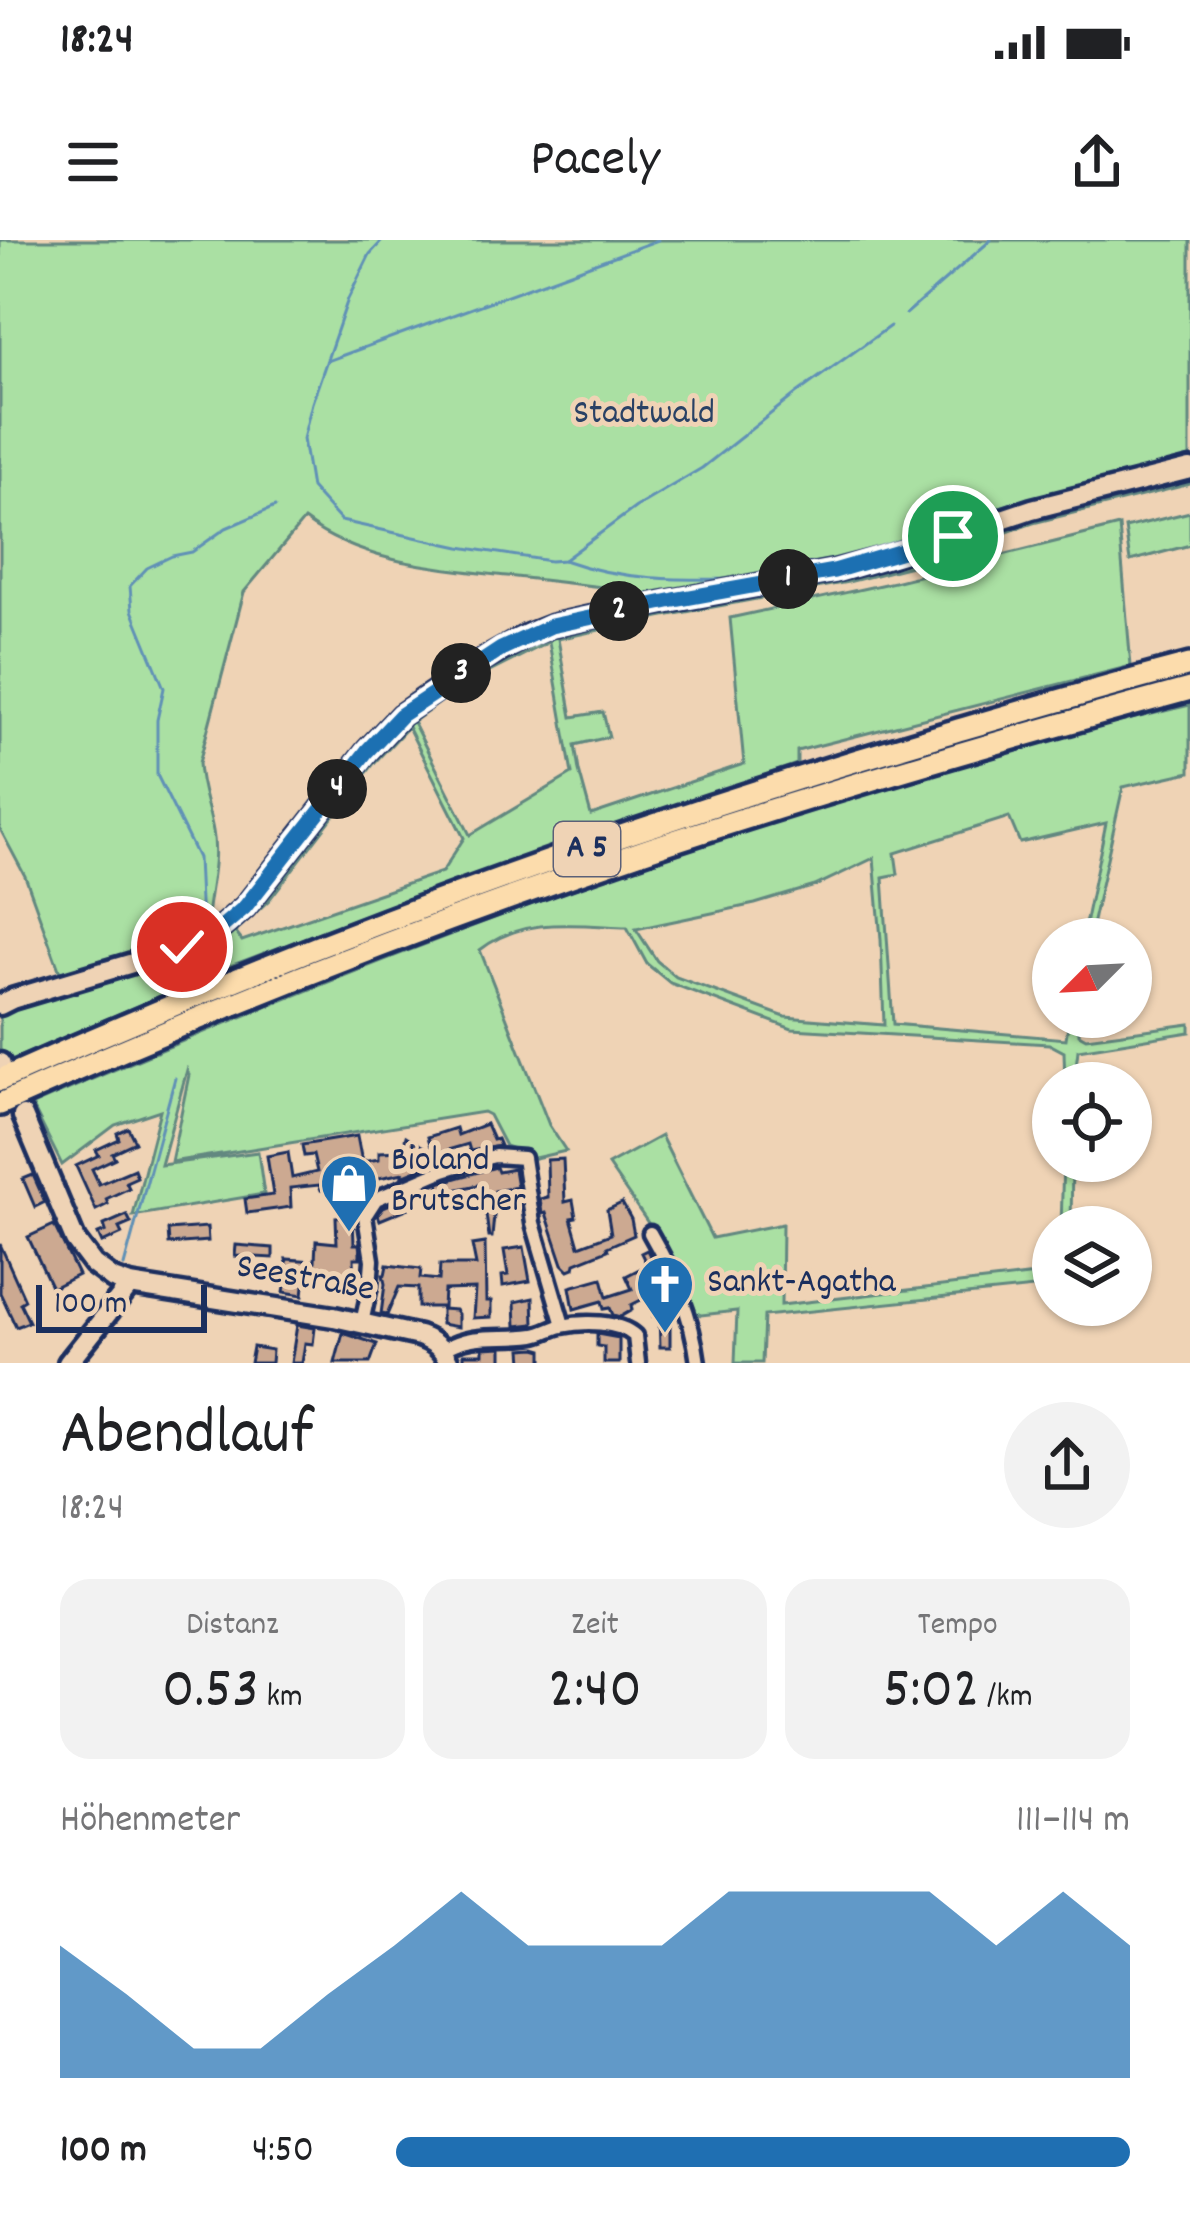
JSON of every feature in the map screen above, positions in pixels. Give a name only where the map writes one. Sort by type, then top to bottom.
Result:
[{"type":"highway","name":"A 5","points":[[0,1080],[364,929],[641,830],[826,769],[1190,665]]},
{"type":"highway","name":"A 5","points":[[0,1104],[372,950],[647,850],[910,767],[1190,689]]},
{"type":"street","points":[[0,1005],[216,932],[245,907],[367,751],[401,715],[528,635],[623,610],[834,571],[1032,509],[1190,470]]},
{"type":"street","points":[[23,1115],[75,1240],[93,1264],[122,1282],[114,1304],[68,1363]]},
{"type":"street","points":[[362,1323],[372,1260],[365,1216],[369,1207],[376,1199],[444,1169],[495,1156],[523,1158],[533,1222],[563,1325]]},
{"type":"street","points":[[650,1233],[676,1280],[698,1363]]},
{"type":"street","name":"Seestraße","points":[[122,1282],[362,1323],[432,1341],[446,1357]]},
{"type":"street","points":[[446,1357],[460,1340],[538,1335],[563,1325],[611,1325],[635,1336],[638,1363]]},
{"type":"green space","name":"Stadtwald","points":[[0,240],[1190,240],[1190,484],[1033,523],[911,566],[848,582],[558,639],[572,717],[603,712],[609,737],[575,745],[591,815],[744,764],[730,618],[1119,526],[1131,666],[797,751],[797,764],[410,898],[230,966],[0,1065],[0,998],[61,975],[25,876],[0,829]],"holes":[[[304,520],[375,555],[454,570],[636,591],[639,598],[530,626],[502,639],[390,715],[333,778],[250,889],[206,929],[214,843],[199,763],[244,592]],[[549,642],[572,774],[470,835],[413,722],[464,685]],[[408,727],[464,838],[442,872],[242,941],[235,932],[269,900],[375,762]]]},
{"type":"green space","points":[[1190,512],[1190,545],[1130,561],[1125,528]]},
{"type":"green space","points":[[1190,705],[1190,772],[1123,787],[1094,918],[1086,918],[1106,823],[1020,843],[1009,817],[895,853],[898,874],[883,877],[893,1024],[1066,1039],[1152,1038],[1152,1029],[1190,1024],[1190,1032],[1078,1050],[1077,1062],[1064,1062],[1064,1052],[1049,1044],[792,1029],[670,983],[647,964],[627,927],[569,924],[514,932],[480,950],[549,1125],[566,1151],[530,1159],[505,1146],[483,1112],[171,1162],[187,1070],[161,1165],[258,1152],[264,1194],[133,1216],[160,1110],[115,1125],[62,1165],[32,1105],[458,932],[747,829],[893,784]],"holes":[[[874,858],[884,1025],[785,1017],[676,977],[657,961],[636,929],[755,904],[815,886]]]},
{"type":"green space","points":[[661,1136],[712,1238],[782,1224],[781,1305],[1032,1275],[1032,1288],[764,1316],[762,1363],[735,1363],[737,1311],[695,1312],[668,1252],[608,1165]]},
{"type":"green space","points":[[1062,1182],[1072,1182],[1071,1206],[1062,1206]]},
{"type":"building","points":[[486,1124],[500,1146],[470,1151],[468,1144],[448,1150],[435,1156],[437,1162],[402,1176],[321,1190],[319,1185],[290,1188],[291,1207],[247,1213],[245,1199],[273,1195],[267,1156],[288,1152],[292,1178],[317,1172],[313,1155],[304,1156],[302,1145],[357,1136],[362,1162],[379,1159],[379,1152],[402,1151],[406,1136],[433,1153],[428,1137],[456,1128],[458,1135]]},
{"type":"building","points":[[128,1128],[135,1142],[92,1169],[99,1184],[134,1169],[137,1177],[96,1210],[76,1166],[99,1155],[96,1150],[119,1139],[117,1133]]},
{"type":"building","points":[[563,1159],[565,1202],[573,1200],[576,1217],[571,1218],[579,1246],[611,1234],[607,1210],[622,1203],[634,1235],[569,1270],[546,1213],[542,1214],[540,1199],[548,1197],[547,1160]]},
{"type":"building","points":[[496,1167],[498,1172],[514,1169],[517,1187],[495,1191],[498,1205],[489,1237],[482,1184],[455,1190],[458,1202],[443,1205],[439,1183]]},
{"type":"building","points":[[33,1175],[45,1202],[35,1207],[23,1179]]},
{"type":"building","points":[[410,1196],[414,1206],[380,1220],[383,1207]]},
{"type":"building","points":[[127,1215],[131,1223],[119,1228],[122,1234],[102,1243],[98,1234],[106,1231],[104,1225]]},
{"type":"building","points":[[353,1216],[354,1244],[359,1244],[360,1253],[360,1258],[354,1258],[355,1289],[333,1288],[334,1276],[305,1276],[303,1295],[284,1292],[286,1259],[315,1261],[316,1241],[337,1243],[336,1217]]},
{"type":"building","points":[[54,1225],[78,1275],[52,1288],[28,1237]]},
{"type":"building","points":[[207,1227],[208,1241],[169,1244],[168,1230]]},
{"type":"building","points":[[485,1243],[486,1301],[491,1301],[491,1317],[473,1318],[475,1289],[444,1290],[443,1307],[418,1307],[418,1288],[399,1287],[387,1315],[381,1314],[387,1265],[421,1269],[420,1278],[439,1280],[440,1265],[476,1265],[472,1245]]},
{"type":"building","points":[[0,1244],[25,1300],[20,1303],[29,1322],[16,1327],[0,1293]]},
{"type":"building","points":[[236,1245],[273,1248],[273,1258],[235,1256]]},
{"type":"building","points":[[524,1247],[530,1281],[503,1286],[502,1276],[508,1275],[504,1250]]},
{"type":"building","points":[[647,1250],[660,1276],[645,1283],[651,1295],[620,1317],[604,1309],[602,1301],[574,1309],[570,1287],[602,1278],[607,1297],[632,1289],[626,1276],[647,1265],[641,1253]]},
{"type":"building","points":[[670,1297],[675,1313],[670,1314],[670,1347],[660,1347],[659,1315],[653,1316],[651,1300]]},
{"type":"building","points":[[533,1298],[534,1324],[516,1326],[515,1302]]},
{"type":"building","points":[[441,1309],[455,1310],[458,1327],[441,1324]]},
{"type":"building","points":[[297,1325],[315,1328],[313,1344],[305,1343],[302,1363],[291,1363]]},
{"type":"building","points":[[343,1333],[377,1344],[370,1363],[335,1363]]},
{"type":"building","points":[[597,1334],[619,1338],[619,1363],[604,1363],[604,1347],[597,1346]]},
{"type":"building","points":[[253,1347],[272,1350],[271,1363],[250,1363]]},
{"type":"building","points":[[502,1347],[502,1363],[464,1363],[464,1354]]},
{"type":"building","points":[[522,1349],[543,1350],[543,1363],[523,1362]]},
{"type":"waterway","points":[[383,240],[370,254],[348,299],[312,403],[303,439],[311,488],[341,521],[460,547],[564,560],[636,507],[702,468],[890,326]]},
{"type":"waterway","points":[[327,361],[658,240]]},
{"type":"waterway","points":[[906,314],[991,240]]},
{"type":"waterway","points":[[811,566],[1019,501],[1190,458]]},
{"type":"waterway","points":[[201,924],[198,858],[157,775],[157,720],[164,688],[132,610],[130,586],[147,568],[192,552],[226,528],[275,507]]},
{"type":"waterway","points":[[564,560],[630,576],[743,579]]},
{"type":"waterway","points":[[124,1266],[175,1078]]},
{"type":"place","name":"Bioland Brutscher","points":[[349,1234]]},
{"type":"place","name":"Sankt-Agatha","points":[[665,1335]]},
{"type":"route","points":[[182,947],[216,932],[245,907],[367,751],[401,715],[501,649],[551,626],[834,571],[953,536]]}]
